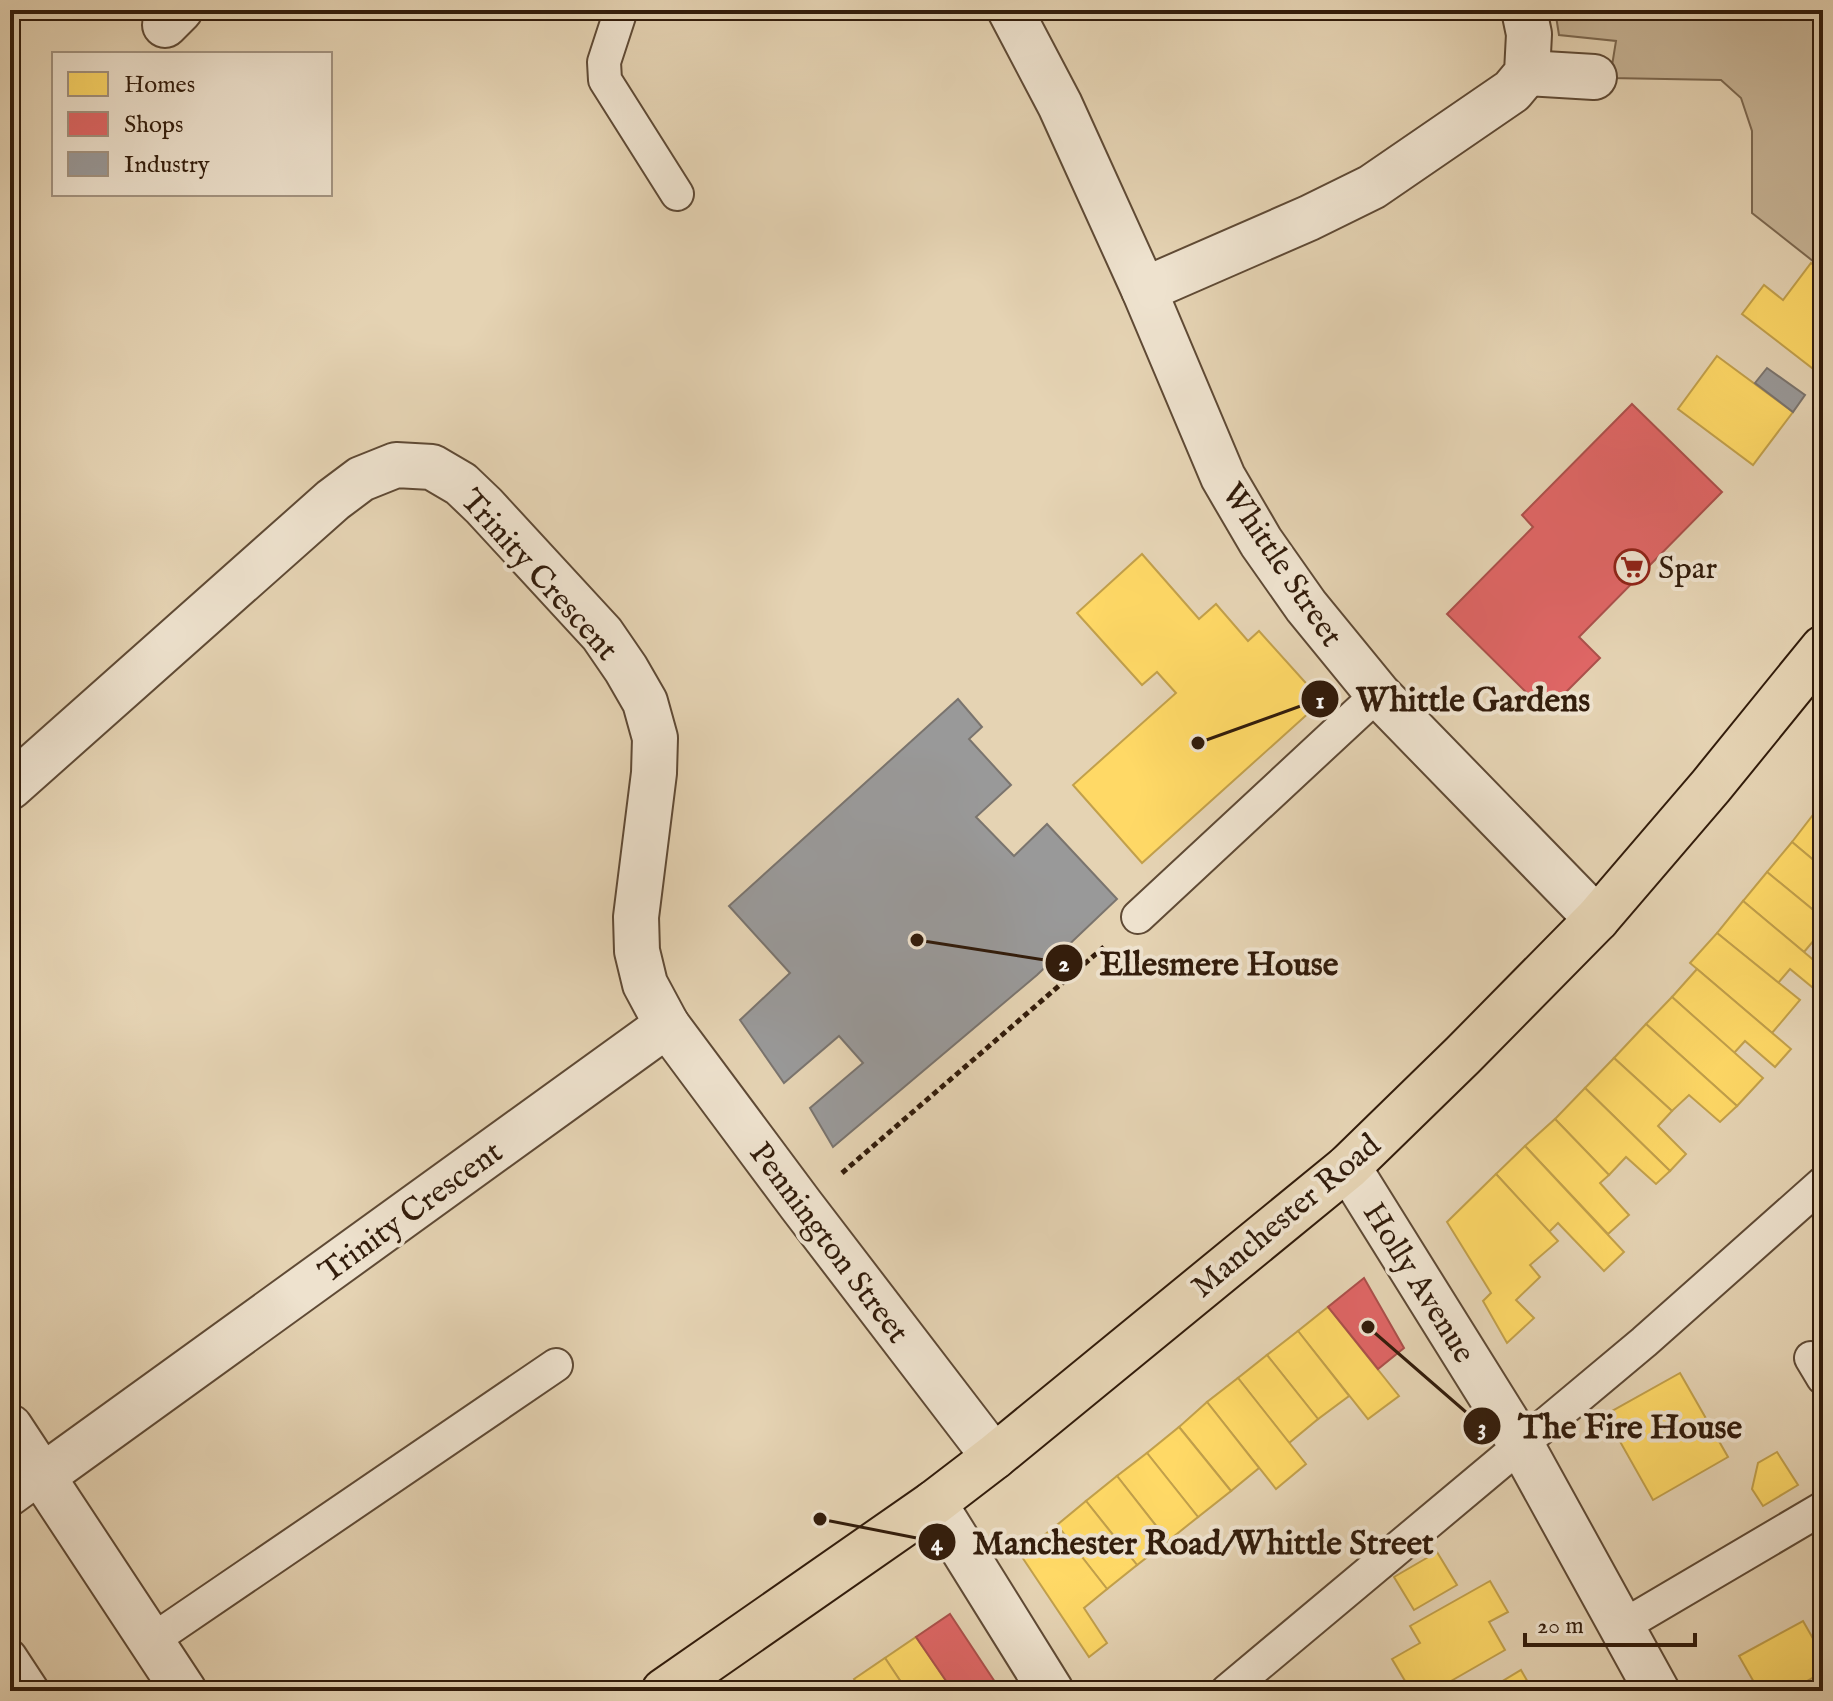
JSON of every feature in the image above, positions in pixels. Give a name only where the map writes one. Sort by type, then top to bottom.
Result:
[{"type":"main road","name":"Manchester Road","points":[[664,1691],[934,1503],[1348,1167],[1597,919],[1823,648]]},
{"type":"street","name":"Whittle Street","points":[[1010,10],[1060,105],[1144,290],[1223,477],[1246,516],[1306,606],[1378,694],[1597,919]]},
{"type":"street","points":[[1144,290],[1372,187],[1512,91],[1527,73],[1529,34],[1524,10]]},
{"type":"street","points":[[1527,73],[1594,77]]},
{"type":"street","name":"Trinity Crescent","points":[[10,787],[333,500],[361,479],[396,465],[432,467],[461,484],[484,506],[602,634],[645,702],[655,738],[654,773],[636,917],[637,951],[645,984],[667,1025],[26,1488]]},
{"type":"street","name":"Pennington Street","points":[[667,1025],[994,1457]]},
{"type":"street","name":"Holly Avenue","points":[[1348,1167],[1522,1446],[1657,1691]]},
{"type":"street","points":[[10,1427],[26,1488],[151,1641],[184,1691]]},
{"type":"street","points":[[934,1503],[1051,1691]]},
{"type":"lane","points":[[621,10],[604,62],[605,80],[677,194]]},
{"type":"lane","points":[[1138,917],[1378,694]]},
{"type":"lane","points":[[1227,1691],[1522,1446],[1823,1183]]},
{"type":"lane","points":[[151,1641],[556,1365]]},
{"type":"lane","points":[[1621,1627],[1823,1508]]},
{"type":"lane","points":[[10,1656],[33,1691]]},
{"type":"path","points":[[801,1205],[868,1152],[1138,917]]},
{"type":"shaded area","points":[[1555,10],[1823,10],[1823,269],[1752,213],[1752,131],[1741,98],[1721,80],[1610,78],[1616,41],[1559,35]]},
{"type":"building: Homes","points":[[1811,263],[1823,273],[1821,375],[1742,314],[1764,285],[1783,300]]},
{"type":"building: Homes","points":[[1717,356],[1793,412],[1753,465],[1678,409]]},
{"type":"building: Homes","points":[[1142,554],[1199,619],[1216,604],[1248,641],[1259,631],[1322,701],[1142,863],[1073,785],[1176,693],[1157,672],[1142,685],[1077,613]]},
{"type":"building: Homes","points":[[1816,811],[1823,817],[1823,868],[1792,842]]},
{"type":"building: Homes","points":[[1792,842],[1823,868],[1823,918],[1767,872]]},
{"type":"building: Homes","points":[[1767,872],[1823,918],[1823,946],[1815,939],[1804,952],[1743,901]]},
{"type":"building: Homes","points":[[1743,901],[1823,968],[1823,973],[1812,987],[1790,969],[1778,983],[1717,933]]},
{"type":"building: Homes","points":[[1717,933],[1800,1000],[1772,1033],[1690,963]]},
{"type":"building: Homes","points":[[1697,969],[1791,1049],[1775,1067],[1745,1041],[1734,1053],[1672,997]]},
{"type":"building: Homes","points":[[1672,997],[1763,1078],[1737,1106],[1646,1024]]},
{"type":"building: Homes","points":[[1646,1024],[1737,1106],[1720,1122],[1689,1095],[1672,1111],[1614,1058]]},
{"type":"building: Homes","points":[[1614,1058],[1672,1111],[1658,1126],[1686,1154],[1670,1171],[1585,1088]]},
{"type":"building: Homes","points":[[1585,1088],[1670,1171],[1656,1184],[1626,1157],[1609,1175],[1555,1119]]},
{"type":"building: Homes","points":[[1555,1119],[1609,1175],[1600,1183],[1629,1215],[1608,1234],[1525,1146]]},
{"type":"building: Homes","points":[[1525,1146],[1624,1252],[1604,1271],[1558,1223],[1549,1232],[1496,1174]]},
{"type":"building: Homes","points":[[1496,1174],[1558,1241],[1530,1265],[1540,1277],[1516,1300],[1534,1318],[1507,1343],[1483,1301],[1491,1293],[1447,1222]]},
{"type":"building: Homes","points":[[1328,1307],[1399,1396],[1368,1419],[1298,1331]]},
{"type":"building: Homes","points":[[1298,1331],[1349,1396],[1318,1419],[1267,1355]]},
{"type":"building: Homes","points":[[1267,1355],[1318,1419],[1289,1443],[1238,1378]]},
{"type":"building: Homes","points":[[1680,1373],[1728,1457],[1653,1500],[1605,1415]]},
{"type":"building: Homes","points":[[1238,1378],[1306,1464],[1276,1489],[1207,1402]]},
{"type":"building: Homes","points":[[1207,1402],[1259,1468],[1231,1491],[1179,1427]]},
{"type":"building: Homes","points":[[1179,1427],[1231,1491],[1198,1517],[1147,1453]]},
{"type":"building: Homes","points":[[1777,1452],[1798,1485],[1763,1506],[1752,1489],[1758,1463]]},
{"type":"building: Homes","points":[[1147,1453],[1198,1517],[1168,1541],[1117,1476]]},
{"type":"building: Homes","points":[[1117,1476],[1168,1541],[1137,1565],[1086,1501]]},
{"type":"building: Homes","points":[[1086,1501],[1137,1565],[1107,1589],[1057,1525]]},
{"type":"building: Homes","points":[[1057,1525],[1107,1589],[1084,1608],[1107,1643],[1089,1657],[1020,1554]]},
{"type":"building: Homes","points":[[1437,1552],[1457,1585],[1414,1610],[1394,1577]]},
{"type":"building: Homes","points":[[1490,1581],[1508,1612],[1489,1622],[1505,1650],[1444,1685],[1442,1682],[1427,1691],[1411,1691],[1392,1659],[1420,1643],[1410,1626]]},
{"type":"building: Homes","points":[[1803,1621],[1823,1656],[1823,1672],[1789,1691],[1759,1691],[1739,1656]]},
{"type":"building: Homes","points":[[916,1637],[953,1691],[907,1691],[885,1658]]},
{"type":"building: Homes","points":[[885,1658],[907,1691],[861,1691],[854,1679]]},
{"type":"building: Homes","points":[[1521,1670],[1533,1691],[1486,1691]]},
{"type":"building: Shops","points":[[1632,404],[1722,492],[1579,637],[1600,658],[1546,712],[1447,614],[1533,527],[1522,515]]},
{"type":"building: Shops","points":[[1364,1278],[1404,1348],[1378,1369],[1328,1307]]},
{"type":"building: Shops","points":[[950,1614],[1001,1691],[953,1691],[916,1637]]},
{"type":"building: Industry","points":[[1767,368],[1805,395],[1793,412],[1755,383]]},
{"type":"building: Industry","points":[[958,699],[982,727],[969,739],[1011,785],[976,817],[1014,856],[1047,824],[1117,899],[1037,975],[833,1147],[810,1108],[863,1063],[839,1036],[784,1083],[740,1020],[790,973],[729,906]]},
{"type":"place","name":"Spar","points":[[1632,567]]},
{"type":"place","name":"Whittle Gardens","points":[[1198,743]]},
{"type":"place","name":"Ellesmere House","points":[[917,940]]},
{"type":"place","name":"The Fire House","points":[[1368,1327]]},
{"type":"place","name":"Manchester Road/Whittle Street","points":[[820,1519]]}]
